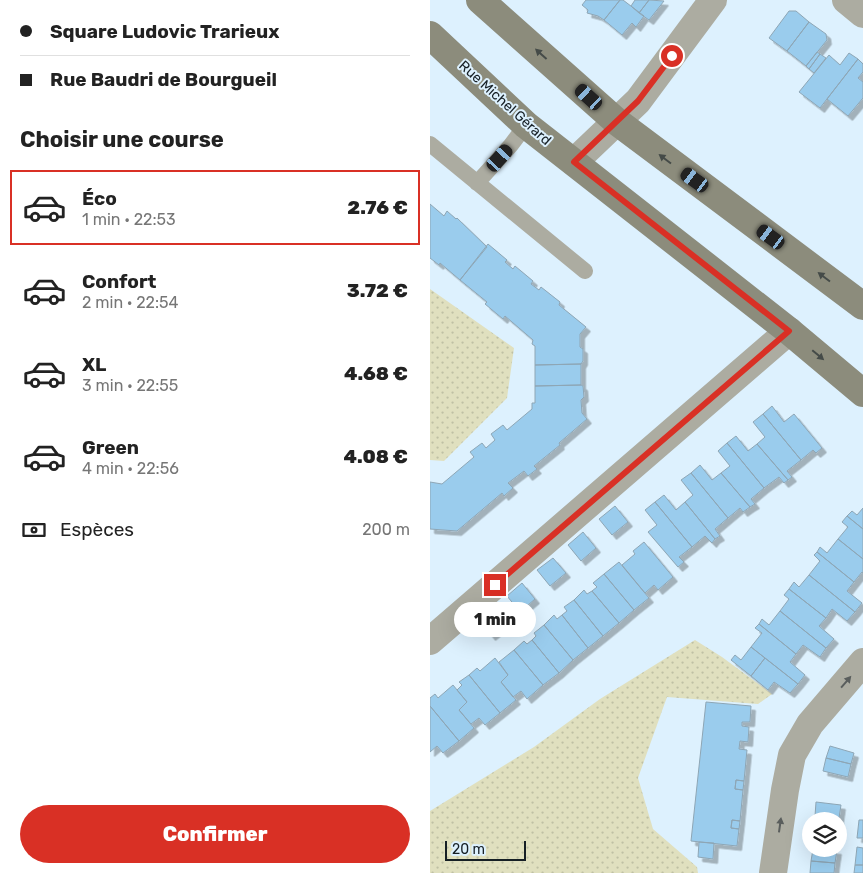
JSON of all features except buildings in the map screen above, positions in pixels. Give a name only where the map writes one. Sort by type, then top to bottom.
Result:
[{"type":"street","points":[[480,0],[616,122],[863,306]]},
{"type":"street","points":[[846,0],[863,14]]},
{"type":"street","points":[[574,162],[638,101],[704,3]]},
{"type":"street","name":"Rue Michel Gérard","points":[[430,35],[526,125],[789,331],[863,393]]},
{"type":"street","points":[[432,637],[789,331]]},
{"type":"street","points":[[773,873],[792,755],[810,724],[863,662]]},
{"type":"lane","points":[[477,183],[511,146],[526,125]]},
{"type":"lane","points":[[430,144],[584,271]]},
{"type":"green space","points":[[430,289],[514,348],[507,398],[444,461],[430,460]]},
{"type":"green space","points":[[695,640],[722,657],[772,694],[758,704],[667,697],[638,778],[653,829],[697,867],[698,873],[430,873],[430,811],[534,747],[600,699]]},
{"type":"route","points":[[495,585],[789,331],[574,162],[638,101],[672,56]]}]
